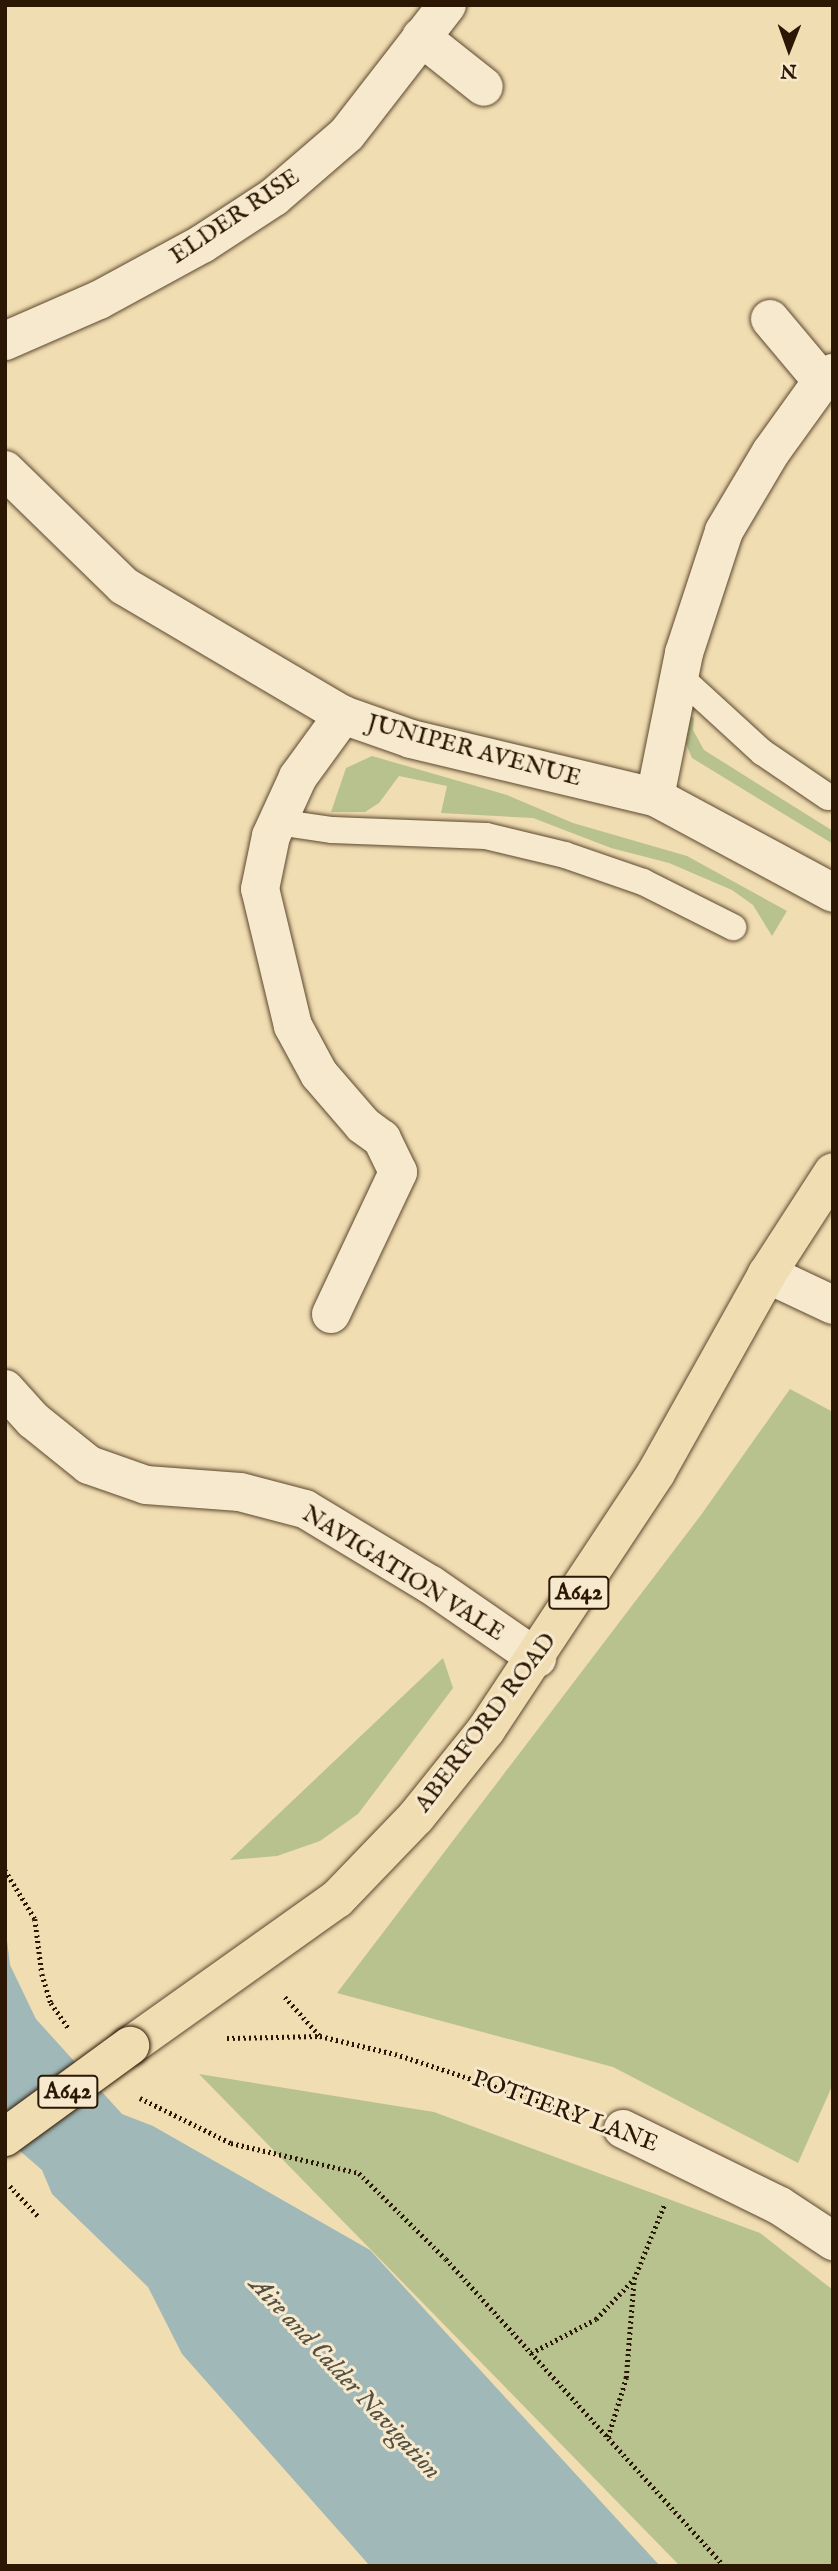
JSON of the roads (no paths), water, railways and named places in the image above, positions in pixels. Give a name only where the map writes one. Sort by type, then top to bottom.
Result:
[{"type":"main road","name":"ABERFORD ROAD","points":[[5,2137],[337,1899],[416,1817],[537,1658],[656,1474],[767,1274],[833,1172]]},
{"type":"street","name":"ELDER RISE","points":[[5,341],[110,294],[202,244],[274,197],[347,134],[447,5]]},
{"type":"street","points":[[421,37],[484,88]]},
{"type":"street","points":[[655,797],[679,676],[724,531],[827,377],[770,319]]},
{"type":"street","name":"JUNIPER AVENUE","points":[[5,470],[124,586],[343,715],[411,739],[655,797],[833,892]]},
{"type":"street","points":[[331,1314],[398,1172],[382,1139],[363,1125],[319,1074],[293,1026],[260,890],[277,822],[298,777],[343,715]]},
{"type":"street","points":[[767,1274],[833,1305]]},
{"type":"street","name":"NAVIGATION VALE","points":[[5,1389],[33,1420],[89,1465],[146,1485],[240,1492],[305,1509],[431,1585],[537,1658]]},
{"type":"street","name":"POTTERY LANE","points":[[624,2129],[780,2206],[833,2241]]},
{"type":"lane","points":[[679,676],[762,752],[828,797]]},
{"type":"lane","points":[[277,822],[499,839],[565,855],[643,882],[733,927]]},
{"type":"water","name":"Aire and Calder Navigation","points":[[5,1923],[10,1965],[36,2019],[122,2114],[153,2126],[370,2250],[660,2566],[370,2566],[182,2354],[148,2287],[52,2194],[42,2170],[5,2138]]}]
